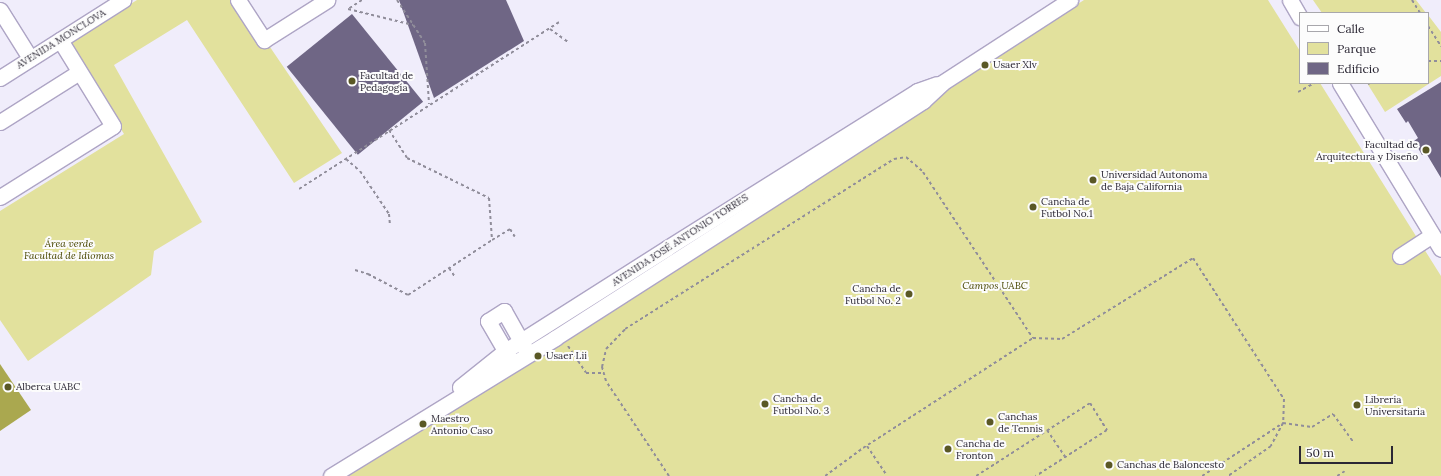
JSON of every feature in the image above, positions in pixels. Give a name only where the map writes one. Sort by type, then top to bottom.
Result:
[{"type":"street","name":"AVENIDA MONCLOVA","points":[[0,78],[123,0]]},
{"type":"street","points":[[238,0],[264,40],[327,0]]},
{"type":"street","name":"AVENIDA JOSÉ ANTONIO TORRES","points":[[331,476],[431,415],[509,358],[793,176],[923,101],[942,83],[1070,0]]},
{"type":"street","points":[[1290,0],[1299,15]]},
{"type":"street","points":[[0,10],[30,58]]},
{"type":"street","points":[[0,197],[113,126],[60,40]]},
{"type":"street","points":[[0,122],[79,72]]},
{"type":"street","points":[[1341,84],[1441,249]]},
{"type":"street","points":[[1400,256],[1432,235]]},
{"type":"street","points":[[509,358],[488,321],[504,311],[525,348]]},
{"type":"path","points":[[362,0],[348,9],[414,26]]},
{"type":"path","points":[[397,0],[425,43],[430,104]]},
{"type":"path","points":[[1412,0],[1419,12]]},
{"type":"path","points":[[298,189],[559,22]]},
{"type":"path","points":[[550,28],[568,42]]},
{"type":"path","points":[[1429,28],[1441,46]]},
{"type":"path","points":[[1429,61],[1441,61]]},
{"type":"path","points":[[1298,92],[1312,84]]},
{"type":"path","points":[[388,130],[407,158],[489,198],[492,240]]},
{"type":"path","points":[[669,476],[606,381],[602,367],[606,349],[625,329],[894,159],[906,157],[923,172],[1033,338]]},
{"type":"path","points":[[346,158],[360,171],[388,214],[390,225]]},
{"type":"path","points":[[355,270],[368,274],[408,294],[510,229],[515,237]]},
{"type":"path","points":[[825,476],[867,446],[1033,338],[1062,339],[1193,258],[1284,399],[1284,423],[1271,446],[1228,476]]},
{"type":"path","points":[[448,268],[454,277]]},
{"type":"path","points":[[567,345],[586,373],[604,373]]},
{"type":"path","points":[[976,476],[1090,403],[1107,430],[1036,476]]},
{"type":"path","points":[[1202,476],[1284,423],[1312,427],[1333,414],[1353,442]]},
{"type":"path","points":[[1048,430],[1065,457]]},
{"type":"path","points":[[867,446],[886,476]]},
{"type":"path","points":[[1337,476],[1345,471]]},
{"type":"green space","name":"Área verde Facultad de Idiomas","points":[[137,0],[238,0],[342,153],[294,183],[187,20],[114,65],[202,222],[154,251],[151,275],[28,361],[0,320],[0,211],[124,134],[68,43]]},
{"type":"green space","name":"Campos UABC","points":[[1084,0],[1268,0],[1299,49],[1299,84],[1321,84],[1441,276],[1441,476],[333,476],[753,213]]},
{"type":"green space","points":[[1313,0],[1416,0],[1425,12],[1321,12]]},
{"type":"green space","points":[[1429,16],[1441,32],[1441,76],[1429,84]]},
{"type":"green space","points":[[1368,84],[1429,84],[1385,112]]},
{"type":"shaded area","name":"Alberca UABC","points":[[0,364],[31,410],[0,431]]},
{"type":"building","points":[[399,0],[506,0],[524,41],[434,98]]},
{"type":"building","name":"Facultad de Pedagogía","points":[[352,14],[423,102],[358,155],[287,67]]},
{"type":"building","name":"Facultad de Arquitectura y Diseño","points":[[1441,82],[1441,178],[1426,153],[1422,155],[1414,141],[1418,138],[1408,121],[1406,123],[1397,109]]},
{"type":"place","name":"Usaer Xlv","points":[[985,65]]},
{"type":"place","name":"Facultad de Pedagogía","points":[[352,81]]},
{"type":"place","name":"Facultad de Arquitectura y Diseño","points":[[1426,150]]},
{"type":"place","name":"Universidad Autonoma de Baja California","points":[[1093,180]]},
{"type":"place","name":"Cancha de Futbol No.1","points":[[1033,207]]},
{"type":"place","name":"Cancha de Futbol No. 2","points":[[909,294]]},
{"type":"place","name":"Usaer Lii","points":[[538,356]]},
{"type":"place","name":"Alberca UABC","points":[[8,387]]},
{"type":"place","name":"Cancha de Futbol No. 3","points":[[765,404]]},
{"type":"place","name":"Libreria Universitaria","points":[[1357,405]]},
{"type":"place","name":"Canchas de Tennis","points":[[990,422]]},
{"type":"place","name":"Maestro Antonio Caso","points":[[423,424]]},
{"type":"place","name":"Cancha de Fronton","points":[[948,449]]},
{"type":"place","name":"Canchas de Baloncesto","points":[[1109,465]]}]
